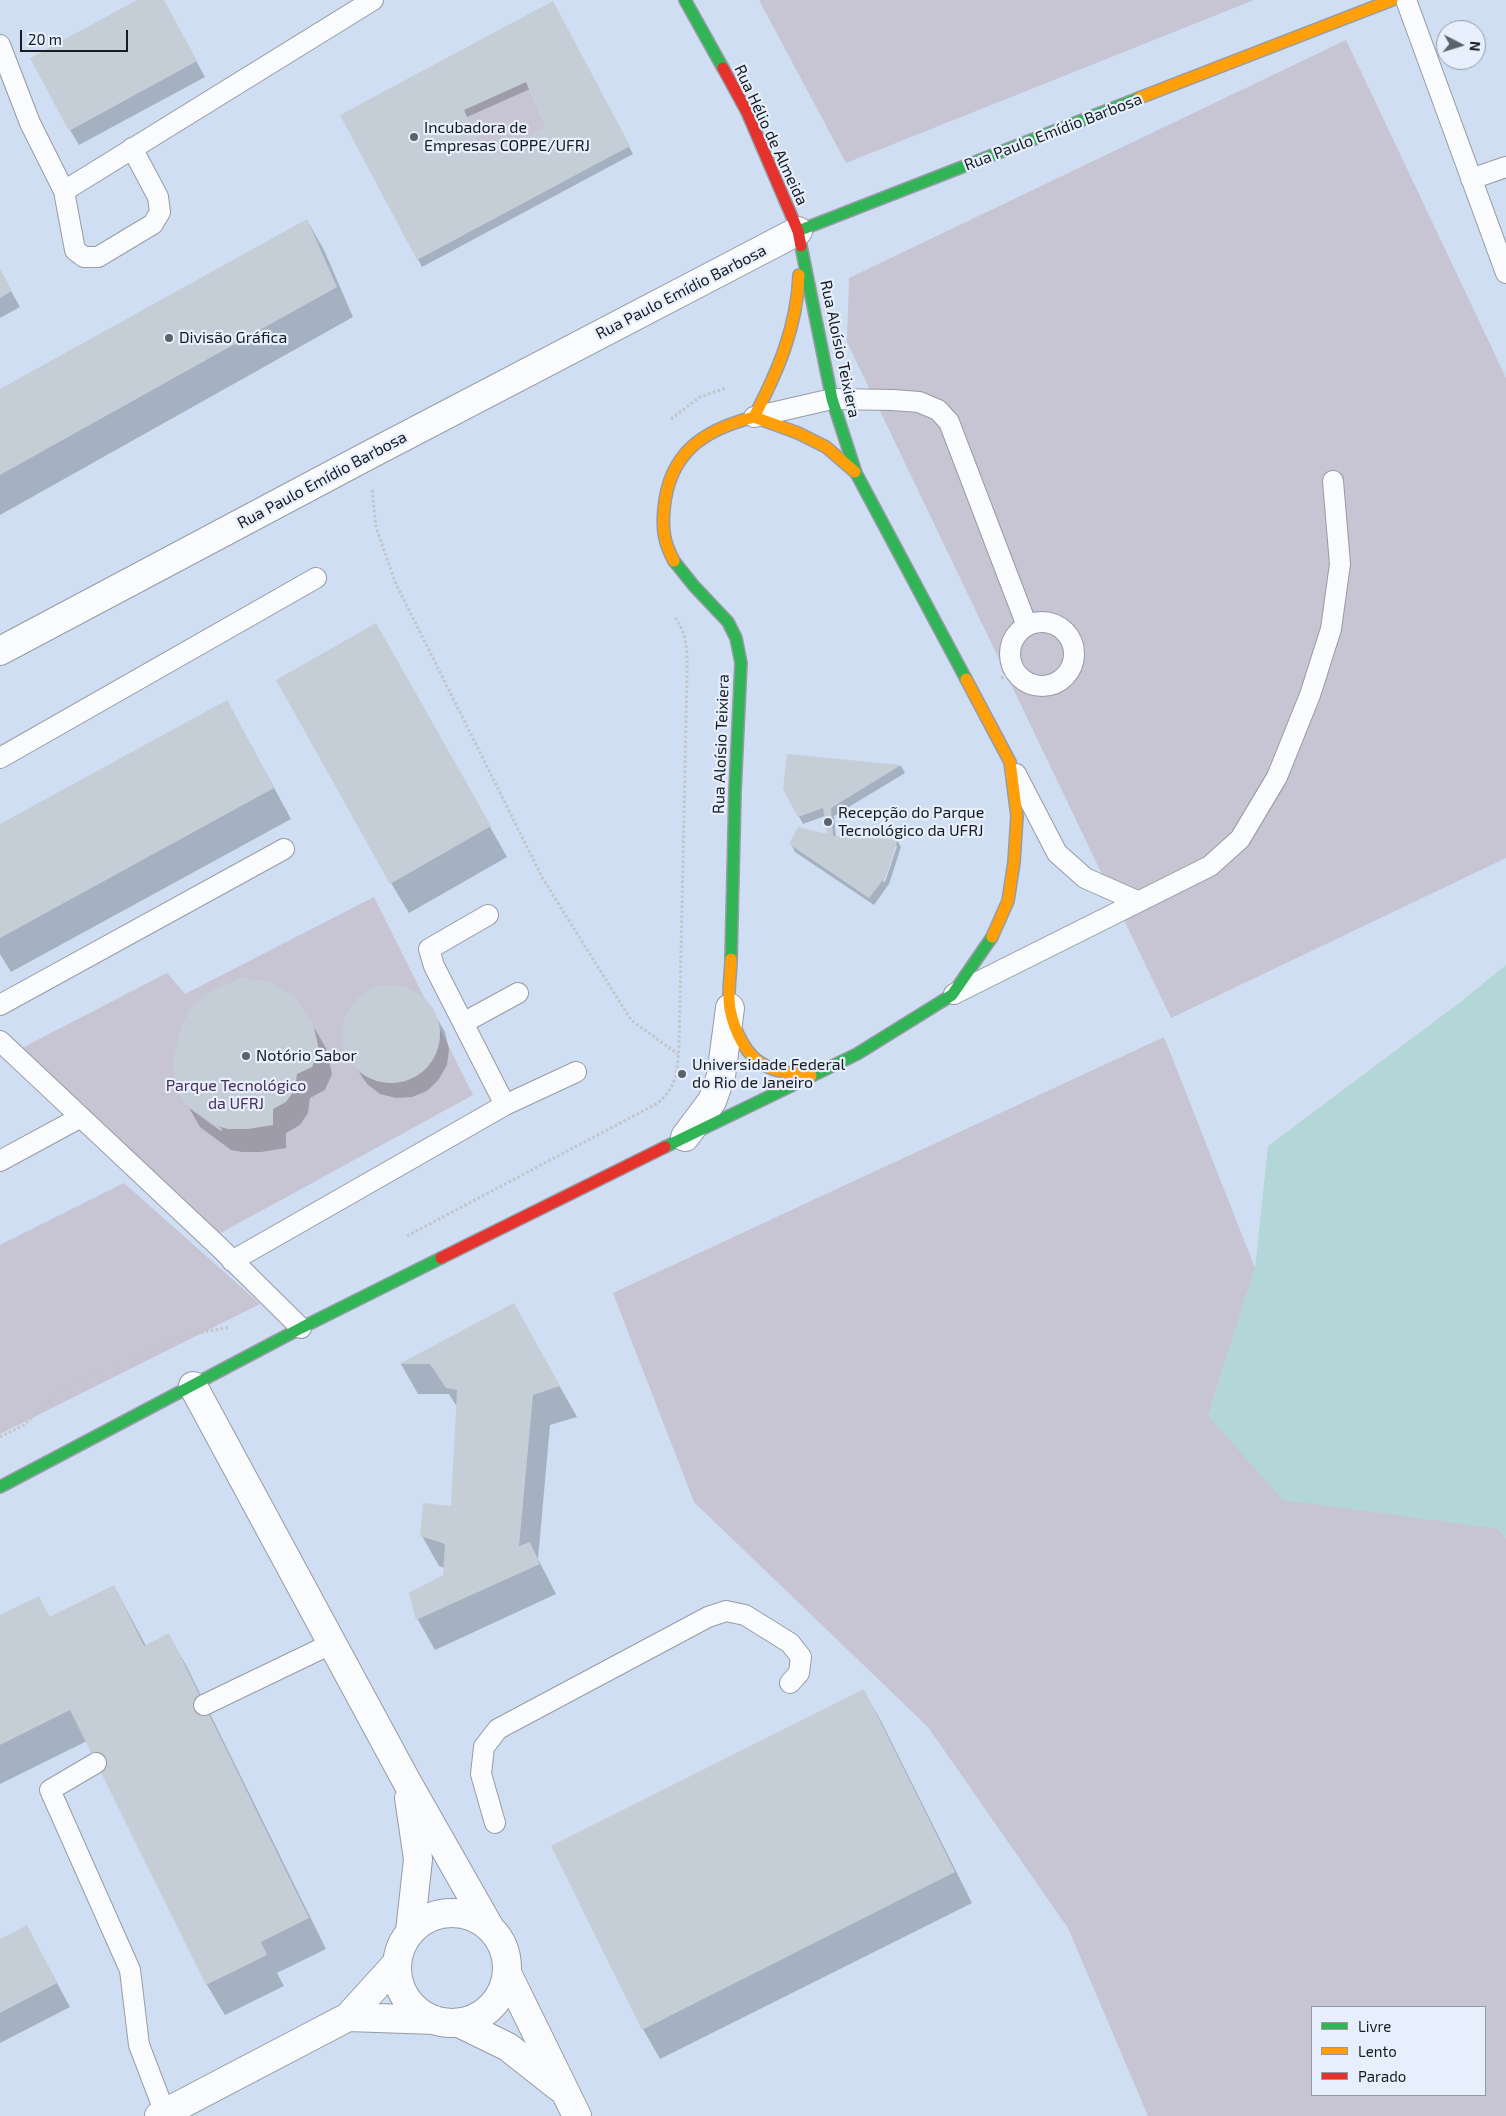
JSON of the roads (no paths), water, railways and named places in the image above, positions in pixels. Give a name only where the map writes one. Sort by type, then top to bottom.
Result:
[{"type":"street","name":"Rua Hélio de Almeida","points":[[686,0],[747,112],[798,232]]},
{"type":"street","name":"Rua Paulo Emídio Barbosa","points":[[0,651],[369,455],[798,232],[1392,0]]},
{"type":"street","name":"Rua Aloísio Teixiera","points":[[798,232],[832,399],[856,473],[1010,762],[1017,816],[1014,862],[1008,901],[995,933],[952,995],[857,1054],[811,1076],[779,1072],[765,1067],[753,1058],[739,1037],[730,1008],[735,791],[741,663],[736,638],[728,622],[694,586],[673,560],[662,530],[665,496],[674,468],[690,448],[712,432],[731,423],[754,417],[784,356],[800,294],[798,232]]},
{"type":"street","points":[[754,417],[798,433],[826,447],[856,473]]},
{"type":"street","points":[[685,1137],[703,1115],[715,1093],[721,1076],[730,1008]]},
{"type":"street","points":[[0,1486],[301,1328],[811,1076]]},
{"type":"street","points":[[193,1386],[406,1782],[490,1928],[500,1941],[505,1956],[507,1973],[571,2104]]},
{"type":"street","points":[[406,1782],[418,1859],[410,1932]]},
{"type":"street","points":[[490,1928],[475,1917],[457,1912],[440,1914],[423,1920],[410,1932],[400,1946],[397,1963],[398,1982],[406,1998],[419,2012],[508,2047],[571,2104]]},
{"type":"street","points":[[162,2114],[348,2017],[397,1963]]},
{"type":"street","points":[[348,2017],[447,2022],[476,2017],[491,2006],[502,1990],[507,1973]]},
{"type":"lane","points":[[64,191],[374,0]]},
{"type":"lane","points":[[1406,0],[1506,273]]},
{"type":"lane","points":[[0,45],[30,123],[64,191],[75,250],[84,257],[98,257],[153,224],[160,212],[158,197],[132,148]]},
{"type":"lane","points":[[1471,179],[1506,167]]},
{"type":"lane","points":[[754,417],[832,399],[919,402],[938,410],[949,422],[1027,626]]},
{"type":"lane","points":[[952,995],[1210,866],[1240,839],[1278,777],[1310,694],[1331,629],[1340,564],[1333,481]]},
{"type":"lane","points":[[0,758],[316,578]]},
{"type":"lane","points":[[1010,762],[1057,853],[1086,878],[1137,901]]},
{"type":"lane","points":[[0,1006],[284,849]]},
{"type":"lane","points":[[488,915],[428,949],[434,966],[505,1105]]},
{"type":"lane","points":[[463,1023],[518,992]]},
{"type":"lane","points":[[0,1041],[301,1328]]},
{"type":"lane","points":[[232,1261],[505,1105],[576,1072]]},
{"type":"lane","points":[[0,1160],[81,1117]]},
{"type":"lane","points":[[494,1823],[481,1774],[484,1747],[498,1729],[708,1617],[726,1611],[745,1615],[790,1643],[801,1657],[799,1673],[790,1683]]},
{"type":"lane","points":[[204,1705],[332,1642]]},
{"type":"lane","points":[[96,1763],[50,1790],[130,1970],[139,2045],[162,2114]]},
{"type":"place","name":"Incubadora de Empresas COPPE/UFRJ","points":[[414,137]]},
{"type":"place","name":"Divisão Gráfica","points":[[169,338]]},
{"type":"place","name":"Recepção do Parque Tecnológico da UFRJ","points":[[828,822]]},
{"type":"place","name":"Notório Sabor","points":[[246,1056]]},
{"type":"place","name":"Universidade Federal do Rio de Janeiro","points":[[682,1074]]},
{"type":"park label","name":"Parque Tecnológico da UFRJ","points":[[236,1095]]}]
